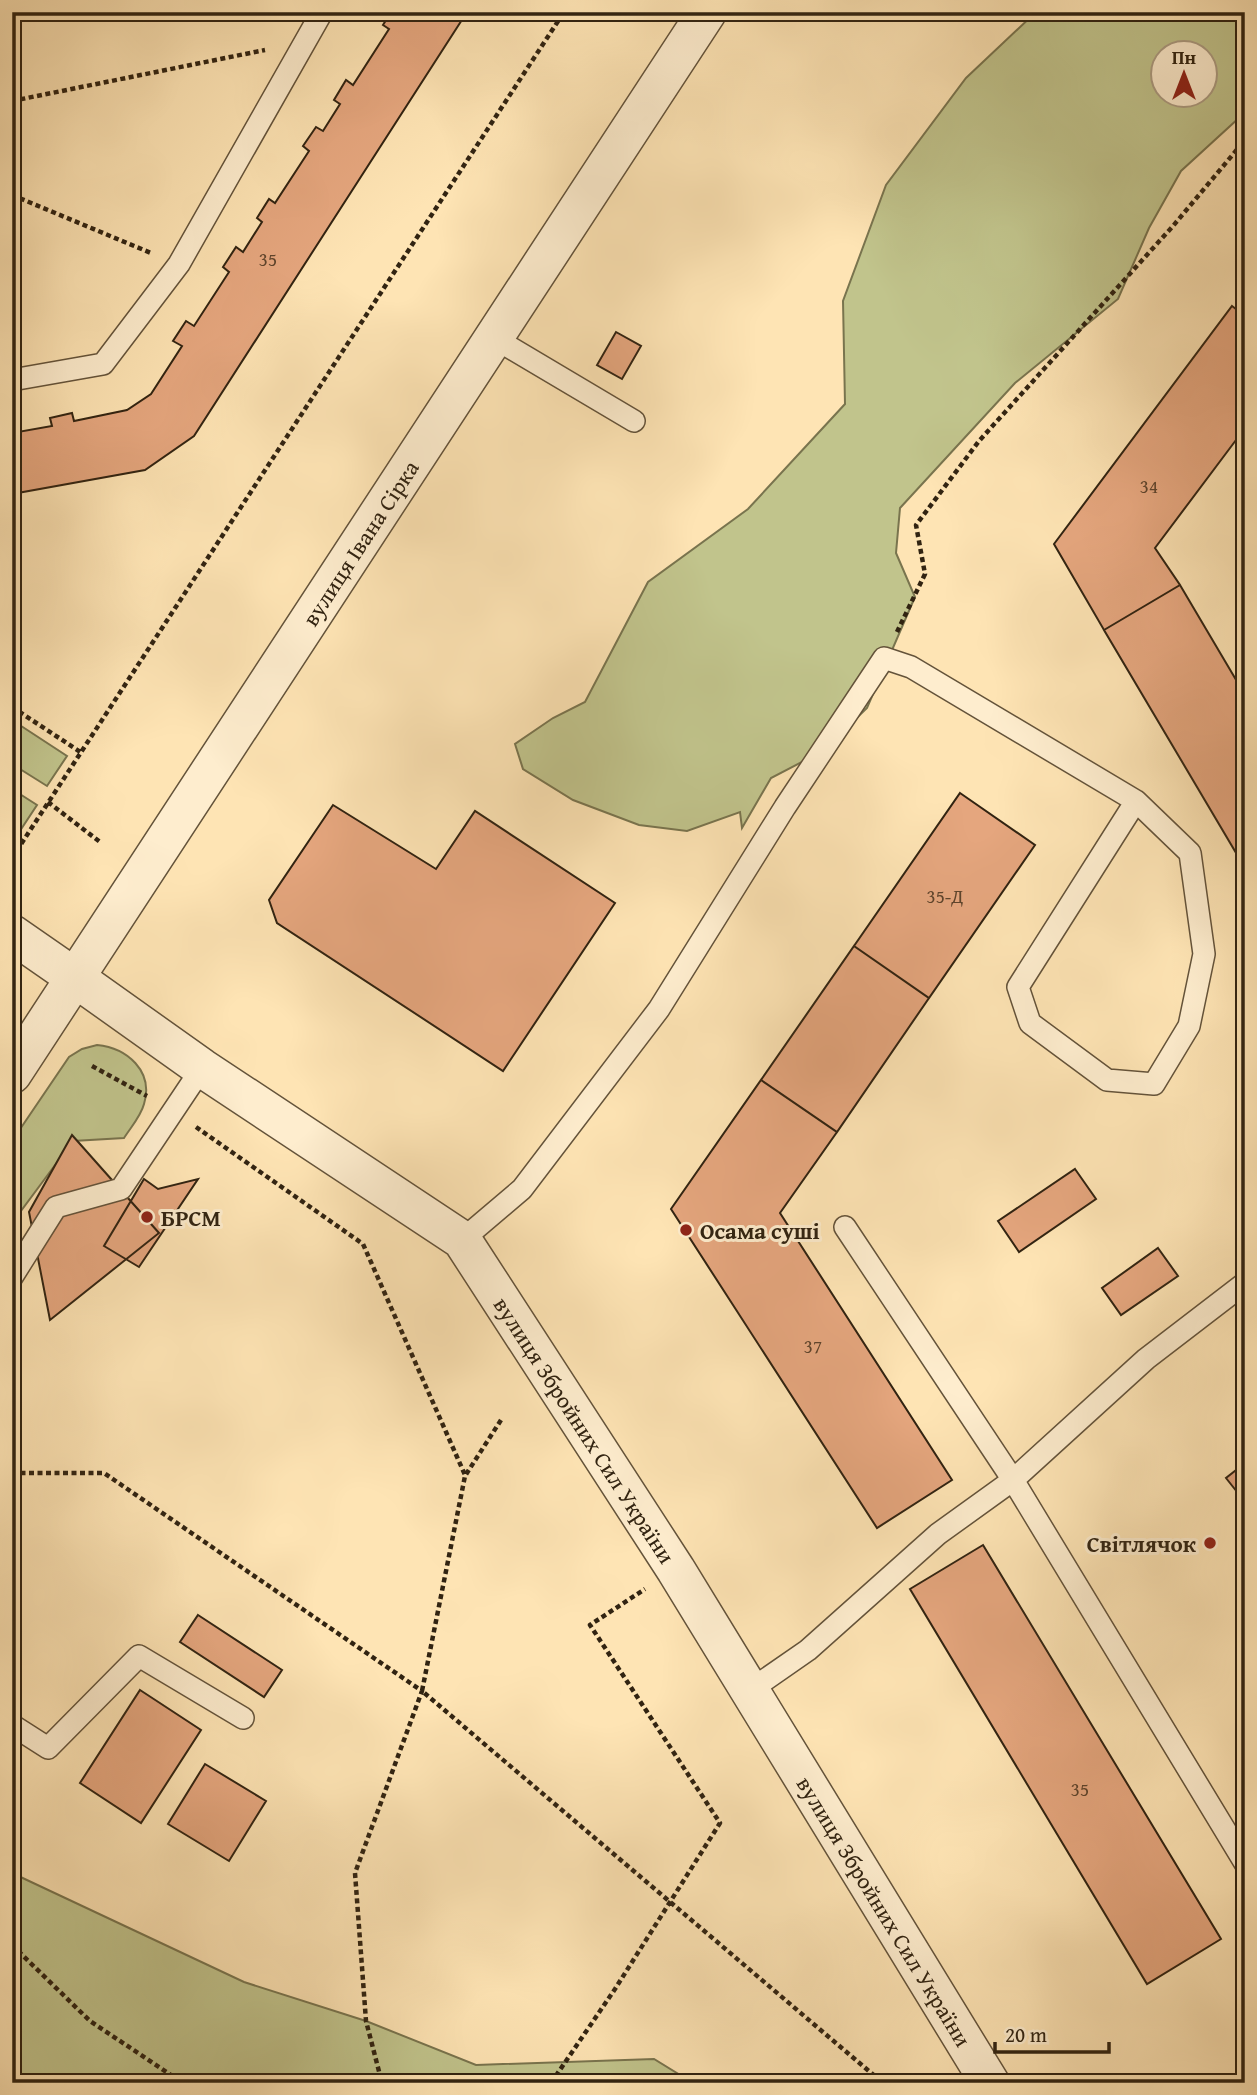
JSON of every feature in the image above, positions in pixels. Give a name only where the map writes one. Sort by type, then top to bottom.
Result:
[{"type":"street","name":"вулиця Івана Сірка","points":[[12,1074],[707,12]]},
{"type":"street","name":"вулиця Збройних Сил України","points":[[12,934],[202,1068],[462,1240],[676,1570],[989,2083]]},
{"type":"lane","points":[[12,380],[103,364],[179,264],[322,12]]},
{"type":"lane","points":[[494,338],[634,421]]},
{"type":"lane","points":[[462,1240],[522,1189],[659,1009],[785,807],[884,658],[911,667],[1136,801],[1190,853],[1204,954],[1189,1026],[1154,1084],[1107,1080],[1030,1023],[1018,986],[1136,801]]},
{"type":"lane","points":[[12,1277],[56,1207],[121,1189],[202,1068]]},
{"type":"lane","points":[[845,1227],[1013,1480],[1245,1863]]},
{"type":"lane","points":[[749,1691],[808,1650],[938,1534],[1013,1480],[1146,1359],[1245,1283]]},
{"type":"lane","points":[[12,1725],[48,1748],[139,1656],[243,1718]]},
{"type":"path","points":[[12,34],[27,12]]},
{"type":"path","points":[[12,858],[564,12]]},
{"type":"path","points":[[12,101],[303,43]]},
{"type":"path","points":[[884,658],[925,574],[916,525],[979,440],[1173,226],[1245,140]]},
{"type":"path","points":[[12,195],[179,264]]},
{"type":"path","points":[[12,707],[82,753]]},
{"type":"path","points":[[48,801],[100,842]]},
{"type":"path","points":[[92,1066],[173,1111],[363,1244],[466,1476]]},
{"type":"path","points":[[382,2083],[366,2021],[355,1873],[422,1691],[466,1476],[500,1420]]},
{"type":"path","points":[[12,1473],[104,1473],[422,1691],[883,2083]]},
{"type":"path","points":[[551,2083],[720,1823],[590,1625],[676,1570]]},
{"type":"path","points":[[12,1945],[90,2021],[183,2083]]},
{"type":"green space","points":[[1036,12],[1245,12],[1245,116],[1240,117],[1181,171],[1149,228],[1118,299],[1015,383],[900,508],[896,553],[915,597],[867,708],[823,751],[771,778],[742,828],[740,812],[687,831],[639,825],[573,800],[523,769],[515,744],[553,718],[585,702],[648,582],[748,509],[845,404],[843,301],[886,185],[966,78]]},
{"type":"green space","points":[[12,720],[67,756],[47,786],[12,764]]},
{"type":"green space","points":[[12,789],[37,805],[12,843]]},
{"type":"green space","points":[[97,1045],[118,1051],[136,1063],[145,1081],[146,1092],[141,1113],[124,1138],[73,1141],[12,1223],[12,1141],[69,1057],[82,1049]]},
{"type":"green space","points":[[12,1873],[244,1982],[366,2021],[476,2065],[654,2059],[693,2083],[12,2083]]},
{"type":"building","points":[[391,12],[467,12],[194,436],[145,470],[12,494],[12,433],[52,426],[50,418],[72,413],[74,421],[127,410],[151,394],[182,346],[173,341],[186,321],[194,326],[229,272],[223,267],[236,247],[243,252],[262,222],[257,218],[269,199],[275,203],[309,151],[303,146],[316,127],[323,131],[340,104],[334,100],[346,80],[353,85],[389,29],[383,25]]},
{"type":"building","points":[[1232,306],[1245,316],[1245,428],[1155,548],[1180,585],[1104,630],[1054,544]]},
{"type":"building","points":[[616,332],[641,346],[622,379],[597,365]]},
{"type":"building","points":[[1180,585],[1245,695],[1245,868],[1104,630]]},
{"type":"building","points":[[960,793],[1035,845],[929,998],[854,946]]},
{"type":"building","points":[[333,805],[436,869],[475,811],[615,903],[503,1071],[277,923],[269,900]]},
{"type":"building","points":[[854,946],[929,998],[837,1132],[761,1080]]},
{"type":"building","points":[[761,1080],[837,1132],[780,1213],[952,1480],[877,1528],[671,1209]]},
{"type":"building","points":[[72,1135],[159,1233],[50,1320],[29,1212]]},
{"type":"building","points":[[1075,1169],[1096,1199],[1019,1252],[998,1221]]},
{"type":"building","name":"БРСМ","points":[[144,1179],[158,1189],[198,1179],[139,1267],[104,1246]]},
{"type":"building","points":[[1158,1248],[1178,1276],[1121,1315],[1102,1288]]},
{"type":"building","points":[[1245,1463],[1245,1502],[1226,1478]]},
{"type":"building","points":[[983,1545],[1221,1939],[1147,1984],[910,1589]]},
{"type":"building","points":[[198,1615],[282,1670],[264,1697],[180,1642]]},
{"type":"building","points":[[140,1690],[201,1730],[141,1823],[80,1783]]},
{"type":"building","points":[[205,1764],[266,1801],[229,1861],[168,1824]]},
{"type":"place","name":"БРСМ","points":[[147,1217]]},
{"type":"place","name":"Осама суші","points":[[686,1230]]},
{"type":"place","name":"Світлячок","points":[[1210,1543]]}]
